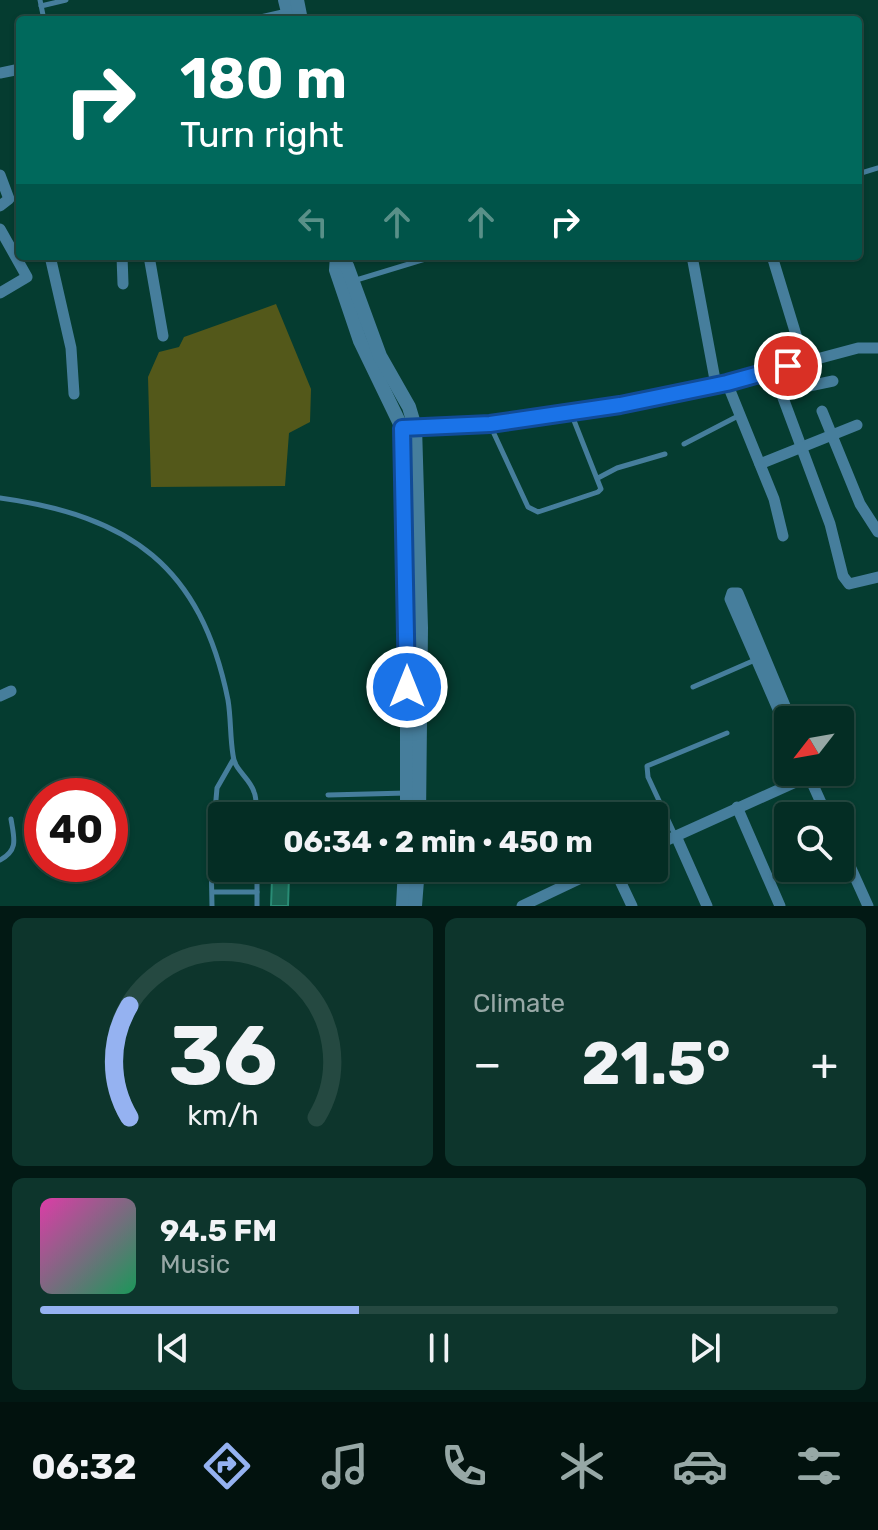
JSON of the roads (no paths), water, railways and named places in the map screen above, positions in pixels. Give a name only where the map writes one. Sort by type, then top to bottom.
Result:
[{"type":"street","points":[[0,175],[10,201]]},
{"type":"street","points":[[0,229],[16,257]]},
{"type":"street","points":[[0,293],[27,277],[17,260]]},
{"type":"street","points":[[51,260],[71,348],[74,394]]},
{"type":"street","points":[[122,260],[123,284]]},
{"type":"street","points":[[150,260],[163,336]]},
{"type":"street","points":[[337,260],[336,270],[360,341],[409,427],[421,628],[419,802]]},
{"type":"street","points":[[340,260],[347,266],[380,356],[409,407],[406,505],[408,802]]},
{"type":"street","points":[[693,260],[721,384],[740,415],[760,464],[778,509],[783,536]]},
{"type":"street","points":[[773,260],[804,361]]},
{"type":"street","points":[[409,427],[490,424],[662,398],[858,348],[878,348]]},
{"type":"street","points":[[773,371],[830,524],[845,580],[854,584],[878,577]]},
{"type":"street","points":[[780,392],[833,381]]},
{"type":"street","points":[[822,411],[860,504],[878,532]]},
{"type":"street","points":[[760,464],[857,425]]},
{"type":"street","points":[[778,706],[760,657],[738,593],[732,593],[730,599],[760,657],[784,706]]},
{"type":"street","points":[[668,840],[782,786]]},
{"type":"street","points":[[737,807],[780,906]]},
{"type":"street","points":[[676,836],[707,906]]},
{"type":"street","points":[[854,875],[868,906]]},
{"type":"street","points":[[403,906],[404,882]]},
{"type":"street","points":[[415,906],[417,882]]},
{"type":"street","points":[[522,906],[573,882]]},
{"type":"street","points":[[621,882],[632,906]]},
{"type":"lane","points":[[41,3],[66,0]]},
{"type":"lane","points":[[403,260],[405,265]]},
{"type":"lane","points":[[352,281],[422,260]]},
{"type":"lane","points":[[490,424],[528,507],[538,512],[601,489],[571,412]]},
{"type":"lane","points":[[684,444],[740,415]]},
{"type":"lane","points":[[598,478],[617,468],[665,454]]},
{"type":"lane","points":[[0,498],[57,508],[87,518],[117,530],[160,560],[192,601],[213,650],[228,703],[233,760],[255,792],[255,802]]},
{"type":"lane","points":[[693,687],[760,657]]},
{"type":"lane","points":[[676,836],[648,777],[647,766],[727,733]]},
{"type":"lane","points":[[216,802],[217,788],[233,760]]},
{"type":"lane","points":[[328,795],[408,793]]},
{"type":"lane","points":[[0,860],[13,851],[15,845],[11,819]]},
{"type":"lane","points":[[212,882],[212,906]]},
{"type":"lane","points":[[257,882],[257,906]]},
{"type":"lane","points":[[213,892],[257,892]]}]
